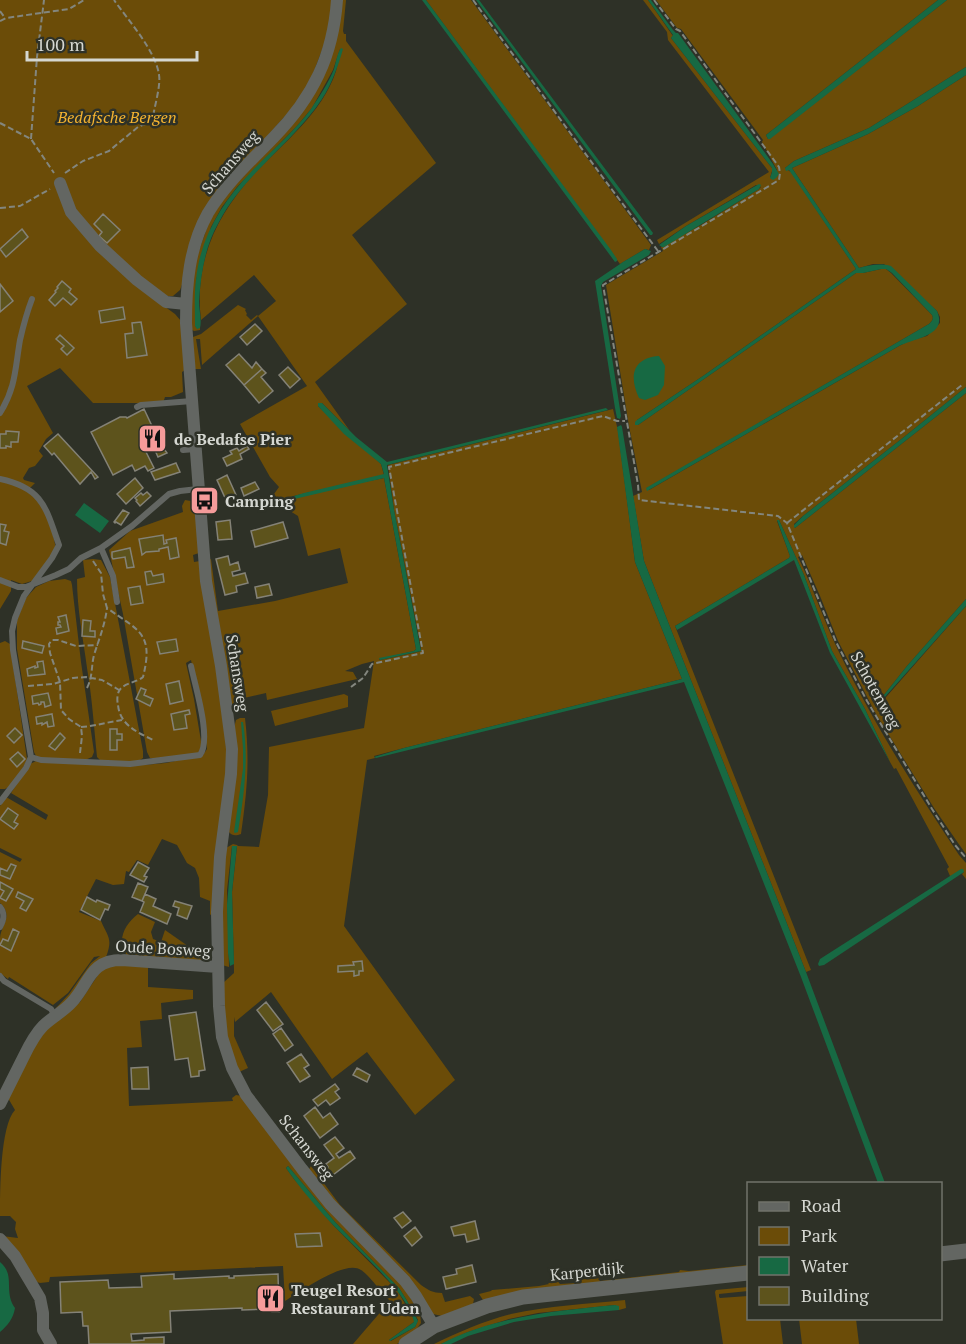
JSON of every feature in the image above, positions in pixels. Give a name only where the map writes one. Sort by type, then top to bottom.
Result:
[{"type":"street","name":"Schansweg","points":[[337,0],[336,19],[326,61],[308,96],[294,116],[232,179],[208,214],[191,256],[186,288],[192,401],[189,449],[198,489],[206,581],[221,666],[231,748],[230,783],[220,857],[217,912],[219,1006],[222,1037],[227,1056],[246,1095],[330,1204],[405,1281],[434,1326]]},
{"type":"street","points":[[60,183],[71,212],[100,246],[137,280],[166,302],[186,304]]},
{"type":"street","name":"Oude Bosweg","points":[[0,1103],[33,1038],[75,998],[100,964],[111,960],[218,967]]},
{"type":"street","points":[[0,1239],[15,1256],[40,1298],[43,1330],[51,1344]]},
{"type":"street","points":[[942,1254],[966,1251]]},
{"type":"street","name":"Karperdijk","points":[[406,1344],[434,1326],[487,1306],[523,1297],[747,1273]]},
{"type":"lane","points":[[0,412],[14,383],[21,337],[32,299]]},
{"type":"lane","points":[[137,407],[192,401]]},
{"type":"lane","points":[[0,479],[14,482],[32,491],[49,517],[59,545],[24,596],[12,631],[13,650],[31,757],[26,768],[3,793],[0,802]]},
{"type":"lane","points":[[0,580],[26,587],[69,569],[81,558],[132,526],[169,494],[198,489]]},
{"type":"lane","points":[[100,548],[113,576],[117,602]]},
{"type":"lane","points":[[31,757],[41,760],[130,765],[200,754],[205,741],[204,728],[191,666]]},
{"type":"lane","points":[[0,907],[3,913],[0,927]]},
{"type":"lane","points":[[0,976],[4,981],[51,1009],[56,1017]]},
{"type":"path","points":[[31,139],[44,0]]},
{"type":"path","points":[[0,21],[6,18],[69,9],[84,0]]},
{"type":"path","points":[[0,208],[20,206],[60,183],[64,173],[72,167],[104,153],[138,127],[152,120],[159,82],[155,57],[114,0]]},
{"type":"path","points":[[473,0],[659,252]]},
{"type":"path","points":[[654,0],[687,40],[779,167],[780,173],[779,180],[603,285],[639,500],[778,516],[787,523],[962,385]]},
{"type":"path","points":[[0,11],[6,18]]},
{"type":"path","points":[[0,123],[31,139],[60,183]]},
{"type":"path","points":[[351,687],[363,678],[372,664],[423,653],[390,467],[603,417],[625,421]]},
{"type":"path","name":"Schotenweg","points":[[787,523],[836,642],[862,691],[932,809],[966,858]]},
{"type":"path","points":[[87,688],[92,678],[94,656],[107,608],[101,573],[88,554]]},
{"type":"path","points":[[107,608],[134,625],[146,643],[147,654],[143,677],[119,690],[117,699],[123,720],[137,732],[153,740]]},
{"type":"path","points":[[98,645],[76,646],[58,640],[52,640],[49,644],[60,682],[61,710],[81,727],[123,720]]},
{"type":"path","points":[[19,686],[41,686],[73,678],[92,678],[102,680],[119,690]]},
{"type":"path","points":[[76,761],[81,746],[81,727]]},
{"type":"green space","name":"Bedafsche Bergen","points":[[0,0],[334,0],[327,43],[303,96],[216,193],[180,290],[173,296],[166,296],[164,306],[181,321],[185,370],[182,372],[183,392],[165,397],[163,403],[93,403],[60,368],[27,386],[53,433],[46,439],[39,451],[43,456],[35,466],[29,468],[23,478],[35,483],[27,488],[38,501],[46,516],[56,549],[32,581],[22,584],[11,580],[11,591],[0,609]]},
{"type":"green space","points":[[341,0],[346,0],[343,31],[346,34],[346,41],[436,163],[352,235],[407,304],[315,382],[350,431],[322,403],[318,406],[381,464],[384,475],[285,498],[384,478],[416,649],[380,660],[421,651],[394,510],[388,465],[613,409],[618,431],[635,562],[682,679],[404,748],[367,760],[344,926],[455,1080],[415,1115],[367,1052],[332,1079],[271,992],[235,1022],[234,1017],[234,1036],[248,1068],[239,1072],[226,1037],[223,983],[234,973],[232,892],[237,846],[232,846],[227,890],[229,967],[222,965],[221,912],[226,848],[233,844],[259,847],[268,795],[269,747],[364,728],[374,661],[345,671],[353,672],[357,679],[267,700],[266,693],[244,698],[245,706],[237,708],[231,703],[208,560],[211,559],[218,611],[275,601],[348,583],[340,548],[308,556],[298,516],[282,506],[274,494],[279,487],[270,477],[240,424],[307,386],[258,316],[276,301],[254,275],[201,320],[201,279],[211,241],[229,206],[254,174],[312,114],[330,86],[336,71],[340,49],[333,70],[312,108],[237,187],[211,227],[196,280],[195,326],[200,328],[194,331],[191,329],[190,304],[195,262],[209,222],[225,196],[295,121]]},
{"type":"green space","points":[[426,0],[471,0],[651,245],[649,250],[645,249],[620,264]]},
{"type":"green space","points":[[643,0],[648,0],[673,36],[671,38],[772,168],[770,178],[777,170],[763,140],[681,29],[677,28],[656,0],[938,0],[766,135],[768,139],[947,0],[966,0],[966,67],[869,128],[794,161],[785,168],[791,172],[856,269],[637,420],[638,425],[856,273],[886,269],[932,315],[932,321],[647,488],[649,490],[899,346],[927,336],[940,323],[937,311],[884,264],[859,268],[792,168],[868,134],[918,106],[966,75],[966,387],[794,524],[795,528],[966,393],[966,599],[876,705],[880,704],[966,606],[966,854],[934,808],[876,714],[838,641],[802,555],[798,557],[851,676],[910,780],[966,863],[966,879],[962,874],[964,872],[950,876],[947,869],[949,867],[896,768],[894,769],[890,762],[865,709],[832,651],[804,575],[779,520],[777,521],[789,558],[675,626],[811,970],[806,972],[644,561],[633,496],[642,492],[606,285],[663,251],[661,247],[759,189],[761,187],[756,185],[659,244],[657,240],[769,172],[668,40],[667,32]]},
{"type":"green space","points":[[238,305],[246,309],[246,315],[251,320],[258,316],[202,365],[200,339],[196,339],[201,369],[194,369],[193,337],[201,334]]},
{"type":"green space","points":[[185,500],[195,504],[199,553],[193,555],[194,562],[200,561],[223,700],[227,763],[213,913],[210,915],[210,901],[200,897],[199,878],[195,868],[187,863],[177,845],[162,839],[148,865],[137,860],[129,872],[126,871],[124,884],[113,885],[96,879],[79,912],[101,921],[109,938],[108,951],[106,957],[59,1011],[56,1008],[69,994],[91,963],[100,956],[94,957],[68,993],[53,1005],[0,973],[0,938],[6,921],[6,912],[0,903],[0,852],[20,862],[22,859],[0,848],[0,806],[6,797],[46,820],[48,815],[11,793],[30,764],[36,761],[144,765],[203,755],[207,749],[191,660],[186,663],[202,747],[198,753],[160,759],[150,758],[147,752],[123,614],[109,550],[130,531],[183,512],[182,506]]},
{"type":"green space","points":[[83,560],[101,560],[110,577],[143,751],[143,758],[137,762],[101,761],[97,757],[77,579],[85,577]]},
{"type":"green space","points":[[65,579],[71,581],[72,585],[94,752],[92,757],[85,760],[36,756],[17,649],[17,620],[26,598],[36,587],[49,581]]},
{"type":"green space","points":[[5,641],[10,644],[27,759],[12,784],[5,789],[0,789],[0,643]]},
{"type":"green space","points":[[344,694],[348,696],[348,707],[275,726],[271,711]]},
{"type":"green space","points":[[240,718],[245,718],[247,776],[241,834],[234,835],[229,832],[235,724]]},
{"type":"green space","points":[[138,914],[155,922],[151,932],[153,939],[161,942],[165,930],[208,960],[204,962],[129,958],[123,946],[123,934]]},
{"type":"green space","points":[[114,964],[148,966],[148,987],[193,990],[193,999],[161,1003],[162,1019],[140,1021],[142,1047],[127,1048],[129,1106],[233,1101],[232,1098],[236,1095],[242,1096],[404,1287],[420,1314],[421,1323],[414,1333],[397,1344],[353,1344],[390,1301],[364,1272],[354,1268],[344,1269],[323,1278],[285,1301],[283,1266],[50,1277],[49,1282],[34,1281],[2,1236],[18,1238],[15,1229],[16,1222],[10,1216],[0,1216],[4,1144],[6,1130],[15,1110],[8,1098],[39,1039],[46,1030],[80,1002],[102,969]],"holes":[[[288,1166],[335,1222],[399,1288],[418,1320],[415,1327],[389,1340],[414,1322],[414,1319],[397,1290],[333,1225],[294,1179],[286,1168]]]},
{"type":"green space","points":[[311,1166],[340,1205],[421,1285],[431,1291],[442,1293],[445,1302],[470,1296],[474,1299],[473,1304],[442,1316],[433,1314],[308,1171]]},
{"type":"green space","points":[[747,1265],[747,1268],[483,1300],[479,1294],[492,1290],[539,1286],[548,1283],[577,1283],[576,1280],[599,1278],[600,1281],[679,1272],[680,1270]]},
{"type":"green space","points":[[747,1287],[747,1291],[719,1294],[719,1297],[747,1296],[747,1320],[780,1320],[783,1344],[723,1344],[716,1290]]},
{"type":"green space","points":[[625,1300],[626,1308],[619,1310],[615,1305],[538,1313],[509,1319],[468,1332],[441,1344],[434,1344],[472,1327],[511,1314],[553,1307]]},
{"type":"green space","points":[[799,1320],[856,1320],[859,1344],[802,1344]]},
{"type":"water","points":[[422,0],[426,0],[617,261],[615,262]]},
{"type":"water","points":[[476,0],[479,0],[653,233],[652,235],[650,235]]},
{"type":"water","points":[[648,0],[651,0],[673,30],[678,33],[773,164],[779,174],[776,178],[773,180],[770,178],[772,168],[671,38],[673,35]]},
{"type":"water","points":[[938,0],[947,0],[768,139],[766,135]]},
{"type":"water","points":[[341,48],[343,49],[337,68],[322,99],[297,130],[241,189],[214,231],[203,270],[199,301],[201,325],[197,329],[195,326],[195,286],[198,265],[214,222],[240,184],[290,134],[311,109],[334,69]]},
{"type":"water","points":[[966,67],[966,75],[918,106],[868,134],[792,168],[859,268],[875,265],[891,266],[937,311],[938,326],[928,335],[899,346],[647,491],[646,488],[932,321],[932,315],[886,269],[856,273],[635,425],[637,420],[856,269],[789,170],[786,171],[785,168],[794,161],[869,128]]},
{"type":"water","points":[[759,184],[761,185],[759,189],[664,247],[659,245],[686,226]]},
{"type":"water","points":[[645,249],[651,251],[649,255],[603,282],[601,286],[620,419],[617,418],[615,408],[595,281]]},
{"type":"water","points":[[659,356],[665,366],[664,385],[658,395],[645,400],[639,398],[634,383],[635,370],[643,360]]},
{"type":"water","points":[[966,387],[966,393],[794,527],[803,516]]},
{"type":"water","points":[[318,403],[322,403],[356,437],[387,462],[606,408],[608,410],[387,465],[421,651],[380,660],[379,658],[416,649],[384,478],[290,500],[284,499],[384,474],[381,464],[344,434],[318,406]]},
{"type":"water","points":[[621,425],[622,427],[644,561],[806,972],[885,1182],[878,1182],[801,977],[684,682],[374,757],[682,679],[635,562],[617,427]]},
{"type":"water","points":[[84,503],[109,521],[100,533],[75,515]]},
{"type":"water","points":[[777,520],[804,575],[832,651],[865,709],[890,762],[830,653],[794,560],[677,630],[675,626],[789,558]]},
{"type":"water","points":[[966,599],[966,606],[876,707],[907,666]]},
{"type":"water","points":[[241,722],[243,722],[245,736],[245,777],[238,832],[235,833],[243,769]]},
{"type":"water","points":[[232,846],[237,846],[232,892],[234,964],[230,966],[227,905]]},
{"type":"water","points":[[961,869],[964,872],[824,965],[819,966],[820,959]]},
{"type":"water","points":[[288,1166],[335,1222],[399,1288],[418,1321],[415,1327],[389,1340],[414,1322],[410,1310],[392,1285],[309,1198],[286,1168]]},
{"type":"water","points":[[0,1262],[5,1267],[9,1278],[10,1295],[15,1308],[10,1322],[0,1332]]},
{"type":"water","points":[[619,1306],[619,1310],[514,1322],[468,1336],[451,1344],[441,1344],[483,1327],[526,1316]]},
{"type":"building","points":[[103,214],[120,230],[107,243],[99,236],[102,232],[94,224]]},
{"type":"building","points":[[22,229],[28,237],[6,257],[0,249]]},
{"type":"building","points":[[62,281],[77,299],[71,305],[63,298],[55,306],[49,300]]},
{"type":"building","points":[[0,284],[13,301],[0,312]]},
{"type":"building","points":[[123,307],[125,319],[101,323],[99,311]]},
{"type":"building","points":[[141,322],[147,355],[127,358],[125,334],[133,333],[132,323]]},
{"type":"building","points":[[255,324],[262,331],[247,345],[240,337]]},
{"type":"building","points":[[60,335],[74,348],[67,355],[61,349],[64,346],[56,339]]},
{"type":"building","points":[[239,354],[252,368],[256,362],[262,369],[244,385],[226,365]]},
{"type":"building","points":[[288,367],[300,379],[290,388],[279,375]]},
{"type":"building","points":[[262,369],[266,373],[261,377],[273,391],[259,403],[244,385]]},
{"type":"building","points":[[144,409],[167,453],[158,457],[154,448],[149,451],[145,450],[154,468],[148,471],[145,466],[135,471],[132,465],[113,475],[91,432],[120,417],[127,418]]},
{"type":"building","points":[[6,431],[19,432],[18,442],[11,442],[11,447],[0,448],[0,434],[6,434]]},
{"type":"building","points":[[58,434],[98,477],[95,479],[91,472],[80,484],[54,453],[52,455],[44,446]]},
{"type":"building","points":[[247,446],[249,449],[240,454],[242,459],[227,466],[223,458],[232,454],[230,451],[237,448],[239,451]]},
{"type":"building","points":[[176,463],[180,472],[155,480],[151,472]]},
{"type":"building","points":[[227,475],[236,495],[226,500],[217,480]]},
{"type":"building","points":[[135,478],[143,488],[126,504],[117,494]]},
{"type":"building","points":[[255,482],[259,489],[244,496],[241,488]]},
{"type":"building","points":[[147,492],[151,496],[140,506],[135,498]]},
{"type":"building","points":[[123,510],[129,513],[121,525],[115,523],[114,522]]},
{"type":"building","points":[[230,520],[232,539],[218,540],[216,522]]},
{"type":"building","points":[[283,522],[288,538],[255,547],[251,531]]},
{"type":"building","points":[[0,524],[6,525],[4,531],[9,532],[6,545],[0,543]]},
{"type":"building","points":[[163,535],[164,544],[167,543],[166,540],[176,538],[179,557],[170,559],[168,547],[142,555],[139,539]]},
{"type":"building","points":[[130,548],[134,567],[127,568],[125,557],[113,559],[112,552]]},
{"type":"building","points":[[228,556],[230,565],[238,562],[240,570],[232,572],[233,576],[245,573],[248,583],[236,586],[237,592],[225,595],[216,559]]},
{"type":"building","points":[[151,571],[153,576],[163,574],[164,582],[147,585],[145,572]]},
{"type":"building","points":[[269,584],[272,595],[257,598],[255,587]]},
{"type":"building","points":[[140,586],[143,603],[131,605],[128,588]]},
{"type":"building","points":[[66,615],[69,631],[57,634],[56,628],[61,627],[58,625],[60,622],[58,617]]},
{"type":"building","points":[[83,620],[91,621],[90,631],[95,631],[95,637],[82,636]]},
{"type":"building","points":[[176,639],[178,651],[160,654],[157,642]]},
{"type":"building","points":[[23,641],[44,646],[42,653],[22,648]]},
{"type":"building","points":[[43,661],[45,674],[28,676],[27,669],[38,667],[37,662]]},
{"type":"building","points":[[179,681],[183,701],[170,704],[166,684]]},
{"type":"building","points":[[141,688],[146,690],[144,695],[153,699],[150,706],[136,699]]},
{"type":"building","points":[[48,693],[51,705],[45,707],[44,702],[39,705],[38,703],[33,704],[32,696]]},
{"type":"building","points":[[189,710],[190,714],[185,715],[187,728],[174,730],[171,714]]},
{"type":"building","points":[[52,714],[54,726],[48,727],[47,722],[42,725],[42,723],[37,724],[36,717]]},
{"type":"building","points":[[15,728],[22,735],[14,743],[7,736]]},
{"type":"building","points":[[110,729],[117,729],[117,734],[122,734],[122,740],[117,740],[117,750],[110,750]]},
{"type":"building","points":[[60,733],[65,738],[55,750],[49,746]]},
{"type":"building","points":[[18,752],[25,759],[17,767],[10,759]]},
{"type":"building","points":[[8,808],[18,815],[14,822],[18,824],[14,829],[0,819]]},
{"type":"building","points":[[138,862],[149,868],[144,876],[147,877],[144,882],[130,875]]},
{"type":"building","points":[[11,864],[16,866],[10,879],[0,875],[0,868],[7,871]]},
{"type":"building","points":[[0,882],[13,889],[6,901],[0,898],[4,891],[0,889]]},
{"type":"building","points":[[138,883],[148,887],[142,901],[132,897]]},
{"type":"building","points":[[18,892],[33,899],[26,911],[20,908],[24,901],[16,897]]},
{"type":"building","points":[[145,894],[156,899],[153,906],[171,914],[167,924],[140,912]]},
{"type":"building","points":[[87,897],[110,905],[108,910],[105,909],[100,920],[81,910]]},
{"type":"building","points":[[175,901],[192,906],[187,919],[177,915],[179,908],[173,906]]},
{"type":"building","points":[[13,929],[19,932],[11,951],[0,945],[3,939],[8,941]]},
{"type":"building","points":[[362,961],[363,971],[359,971],[359,975],[354,976],[354,971],[338,972],[338,966],[354,965],[353,962]]},
{"type":"building","points":[[266,1002],[283,1024],[273,1031],[257,1010]]},
{"type":"building","points":[[196,1012],[205,1070],[199,1071],[199,1076],[191,1077],[188,1058],[175,1060],[169,1016]]},
{"type":"building","points":[[281,1028],[293,1045],[285,1051],[273,1034]]},
{"type":"building","points":[[301,1054],[309,1065],[304,1068],[310,1076],[300,1082],[287,1063]]},
{"type":"building","points":[[148,1067],[149,1089],[132,1089],[131,1068]]},
{"type":"building","points":[[357,1068],[370,1075],[367,1082],[353,1075]]},
{"type":"building","points":[[335,1084],[339,1089],[335,1092],[340,1098],[330,1105],[326,1100],[318,1106],[313,1100]]},
{"type":"building","points":[[315,1107],[323,1118],[330,1113],[338,1124],[320,1138],[304,1116]]},
{"type":"building","points":[[335,1137],[344,1148],[336,1154],[339,1158],[350,1151],[355,1158],[329,1178],[323,1170],[328,1167],[326,1164],[334,1158],[324,1145]]},
{"type":"building","points":[[403,1212],[411,1221],[402,1228],[394,1218]]},
{"type":"building","points":[[475,1221],[479,1239],[467,1242],[465,1234],[454,1236],[451,1227]]},
{"type":"building","points":[[415,1227],[422,1237],[412,1246],[404,1236]]},
{"type":"building","points":[[320,1233],[322,1246],[297,1247],[295,1234]]},
{"type":"building","points":[[472,1265],[476,1282],[446,1289],[443,1277],[457,1274],[456,1269]]},
{"type":"building","points":[[174,1274],[174,1279],[229,1276],[229,1278],[234,1278],[234,1276],[278,1274],[279,1312],[272,1312],[272,1309],[242,1310],[242,1308],[170,1311],[171,1332],[131,1334],[132,1341],[164,1337],[164,1344],[89,1344],[88,1326],[83,1326],[82,1312],[61,1313],[60,1282],[108,1280],[109,1288],[142,1287],[141,1276]]},
{"type":"place","name":"de Bedafse Pier","points":[[153,439]]},
{"type":"place","name":"Camping","points":[[204,501]]},
{"type":"place","name":"Teugel Resort Restaurant Uden","points":[[270,1299]]}]
